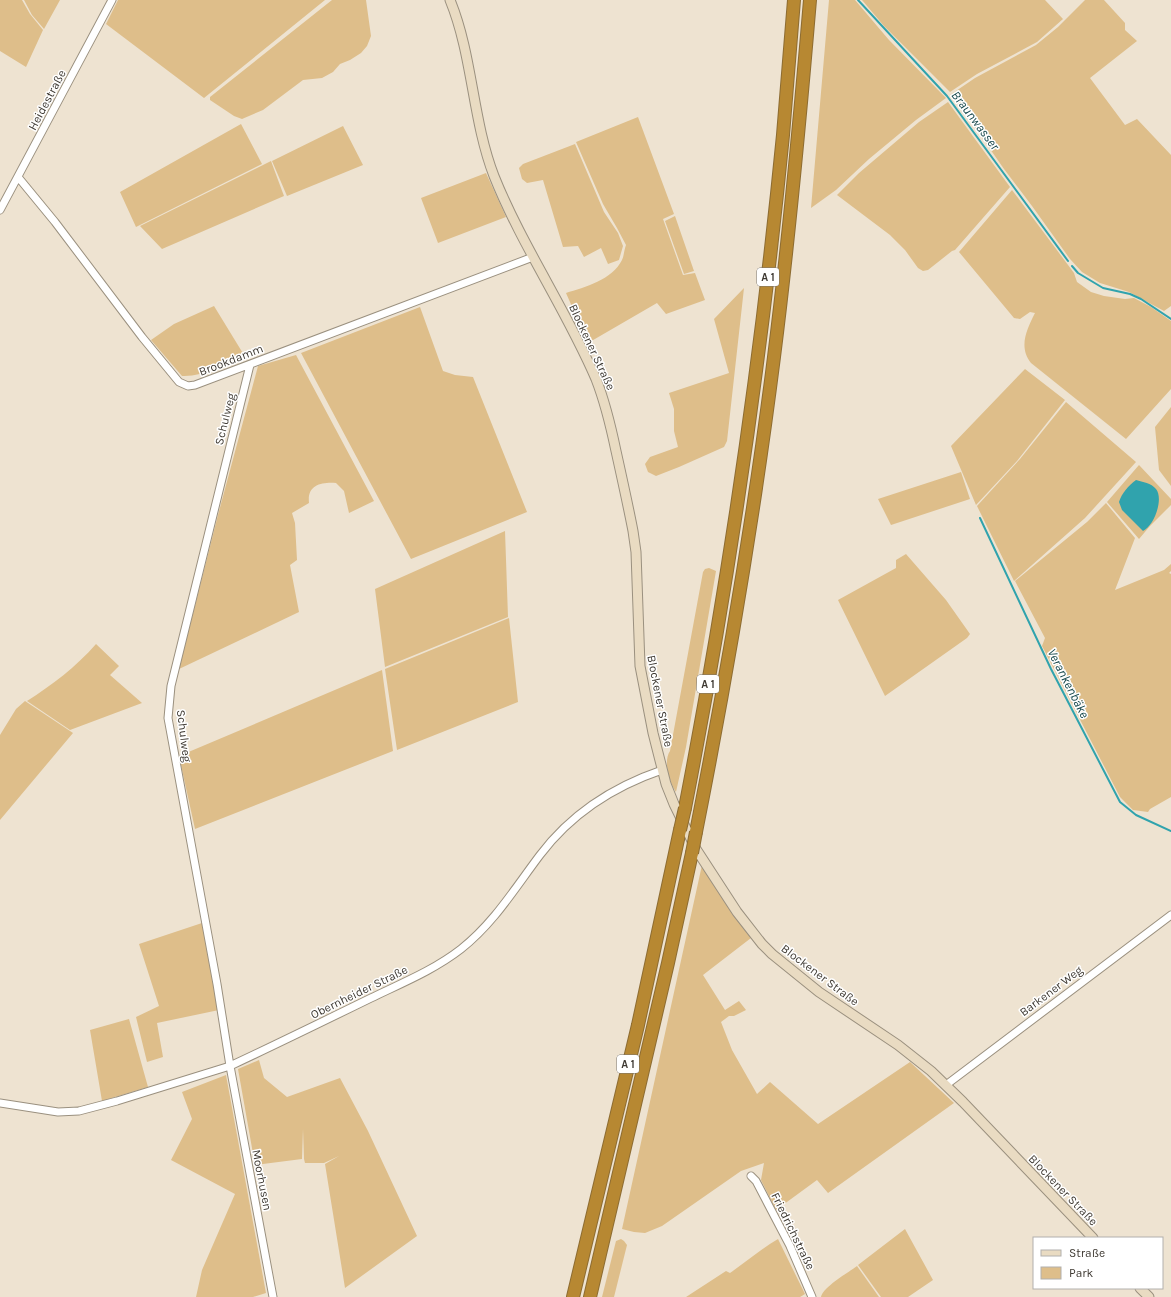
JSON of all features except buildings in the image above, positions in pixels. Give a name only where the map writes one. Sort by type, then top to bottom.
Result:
[{"type":"highway","name":"A 1","points":[[573,1297],[638,1025],[680,830],[708,686],[730,556],[769,265],[783,134],[794,0]]},
{"type":"highway","name":"A 1","points":[[590,1297],[668,963],[692,853],[714,742],[747,551],[774,359],[785,268],[810,0]]},
{"type":"street","name":"Heidestraße","points":[[0,210],[112,0]]},
{"type":"street","name":"Blockener Straße","points":[[450,0],[464,44],[478,122],[487,155],[504,198],[590,367],[600,391],[611,430],[629,511],[636,552],[640,666],[653,733],[662,770],[674,804],[696,848],[730,901],[762,944],[818,992],[912,1054],[946,1085],[1091,1237]]},
{"type":"street","name":"Brookdamm","points":[[18,177],[55,222],[142,337],[179,382],[188,386],[196,385],[250,365],[533,257]]},
{"type":"street","name":"Schulweg","points":[[230,1066],[217,984],[168,718],[171,686],[250,365]]},
{"type":"street","name":"Obernheider Straße","points":[[0,1102],[58,1112],[79,1110],[105,1104],[230,1066],[438,965],[472,939],[492,919],[502,908],[540,854],[578,816],[608,794],[662,770]]},
{"type":"street","name":"Barkener Weg","points":[[946,1085],[1171,915]]},
{"type":"street","name":"Moorhusen","points":[[230,1066],[273,1297]]},
{"type":"street","name":"Friedrichstraße","points":[[751,1176],[756,1181],[790,1246],[812,1297]]},
{"type":"street","points":[[1141,1289],[1149,1297]]},
{"type":"green space","points":[[0,0],[22,0],[30,14],[43,30],[26,67],[0,51]]},
{"type":"green space","points":[[24,0],[60,0],[44,29],[32,15]]},
{"type":"green space","points":[[118,0],[325,0],[204,98],[106,24]]},
{"type":"green space","points":[[332,0],[366,0],[371,36],[367,46],[361,53],[340,64],[333,72],[322,78],[303,80],[263,110],[242,119],[234,116],[210,100],[210,97]]},
{"type":"green space","points":[[829,0],[855,0],[889,40],[946,98],[916,120],[869,159],[836,190],[811,208]]},
{"type":"green space","points":[[862,0],[1045,0],[1063,19],[1037,42],[977,74],[950,92],[884,26]]},
{"type":"green space","points":[[1085,0],[1104,0],[1125,23],[1125,30],[1137,41],[1090,78],[1125,125],[1137,119],[1171,155],[1171,306],[1164,311],[1129,292],[1100,283],[1082,272],[1070,259],[960,106],[950,95],[975,78],[1036,45],[1058,27]]},
{"type":"green space","points":[[948,102],[1010,187],[955,250],[928,270],[923,271],[918,268],[905,250],[890,235],[837,195],[859,173],[919,122]]},
{"type":"green space","points":[[638,117],[674,214],[663,219],[683,275],[695,273],[705,300],[666,314],[657,303],[588,343],[566,293],[597,282],[612,273],[622,260],[626,245],[603,204],[576,142]]},
{"type":"green space","points":[[241,124],[262,164],[136,227],[120,192]]},
{"type":"green space","points":[[343,126],[363,165],[287,196],[272,161]]},
{"type":"green space","points":[[575,144],[604,212],[618,233],[623,246],[619,260],[608,264],[601,248],[584,257],[578,246],[563,247],[543,180],[527,183],[522,179],[519,168],[523,164]]},
{"type":"green space","points":[[271,161],[284,196],[162,249],[140,226]]},
{"type":"green space","points":[[486,173],[506,217],[438,243],[421,198]]},
{"type":"green space","points":[[1012,190],[1074,273],[1077,282],[1091,292],[1104,296],[1125,299],[1134,298],[1151,307],[1171,321],[1171,389],[1126,439],[1031,363],[1027,357],[1024,344],[1029,325],[1035,313],[1030,312],[1020,319],[1014,318],[959,252]]},
{"type":"green space","points":[[675,216],[694,271],[684,274],[665,221]]},
{"type":"green space","points":[[744,288],[727,441],[724,447],[656,476],[648,472],[645,464],[650,457],[678,447],[674,431],[674,409],[669,393],[729,373],[714,319]]},
{"type":"green space","points":[[214,306],[244,355],[222,366],[198,375],[182,376],[151,340],[174,324]]},
{"type":"green space","points":[[420,307],[443,371],[455,375],[473,377],[527,512],[411,559],[301,353]]},
{"type":"green space","points":[[296,355],[374,501],[349,513],[344,491],[336,483],[320,484],[313,488],[310,492],[309,503],[292,513],[295,523],[297,560],[290,565],[299,612],[179,669],[258,366]]},
{"type":"green space","points":[[1025,369],[1065,400],[1017,461],[976,505],[951,446]]},
{"type":"green space","points":[[1066,402],[1136,462],[1085,518],[1014,581],[977,506],[1020,459]]},
{"type":"green space","points":[[1171,407],[1171,486],[1159,470],[1155,427]]},
{"type":"green space","points":[[1139,465],[1171,499],[1171,505],[1139,539],[1107,502]]},
{"type":"green space","points":[[961,472],[970,499],[891,525],[878,499]]},
{"type":"green space","points":[[1106,503],[1135,538],[1115,590],[1164,570],[1171,564],[1171,571],[1169,573],[1171,574],[1171,797],[1150,809],[1148,812],[1133,810],[1120,797],[1042,646],[1045,638],[1015,581],[1087,522]]},
{"type":"green space","points":[[505,531],[508,617],[385,667],[375,589]]},
{"type":"green space","points":[[906,554],[946,600],[970,634],[967,638],[885,696],[838,600],[896,568],[896,560]]},
{"type":"green space","points":[[709,568],[716,571],[686,747],[676,792],[669,777],[667,760],[670,751],[703,572],[705,569]]},
{"type":"green space","points":[[509,618],[518,702],[397,750],[385,669]]},
{"type":"green space","points":[[96,644],[119,666],[110,675],[142,703],[70,730],[27,701],[46,689],[63,675]]},
{"type":"green space","points":[[382,670],[393,751],[195,829],[179,756]]},
{"type":"green space","points":[[25,701],[73,733],[0,820],[0,735],[16,709]]},
{"type":"green space","points":[[702,865],[751,938],[703,975],[725,1010],[739,1001],[746,1010],[734,1016],[729,1016],[721,1022],[732,1050],[757,1094],[770,1082],[818,1124],[910,1062],[954,1103],[828,1193],[817,1180],[776,1210],[761,1180],[764,1163],[741,1171],[662,1226],[645,1233],[634,1232],[622,1229]]},
{"type":"green space","points":[[202,923],[219,1010],[157,1023],[163,1057],[147,1062],[136,1017],[159,1006],[139,944]]},
{"type":"green space","points":[[129,1019],[148,1087],[102,1101],[90,1030]]},
{"type":"green space","points":[[259,1060],[264,1078],[287,1097],[340,1078],[368,1131],[417,1236],[345,1288],[325,1164],[339,1156],[324,1163],[305,1163],[303,1129],[302,1159],[255,1165],[238,1069]]},
{"type":"green space","points":[[226,1075],[266,1293],[253,1297],[196,1297],[202,1270],[235,1194],[171,1160],[192,1119],[182,1092]]},
{"type":"green space","points":[[905,1229],[933,1280],[908,1297],[881,1297],[858,1265]]},
{"type":"green space","points":[[621,1239],[627,1245],[614,1297],[602,1297],[616,1241]]},
{"type":"green space","points":[[778,1239],[805,1294],[800,1297],[686,1297],[726,1271],[730,1273]]},
{"type":"green space","points":[[857,1266],[879,1297],[821,1297],[831,1284]]},
{"type":"water","points":[[1136,480],[1152,485],[1158,493],[1159,499],[1157,512],[1151,524],[1143,531],[1122,510],[1119,502],[1126,490]]},
{"type":"waterway","name":"Braunwasser","points":[[858,0],[947,96],[1068,261]]},
{"type":"waterway","name":"Braunwasser","points":[[1072,266],[1078,273],[1103,288],[1130,294],[1141,299],[1171,319]]},
{"type":"waterway","name":"Verankenbäke","points":[[980,518],[1051,669],[1120,802],[1136,815],[1171,831]]}]
